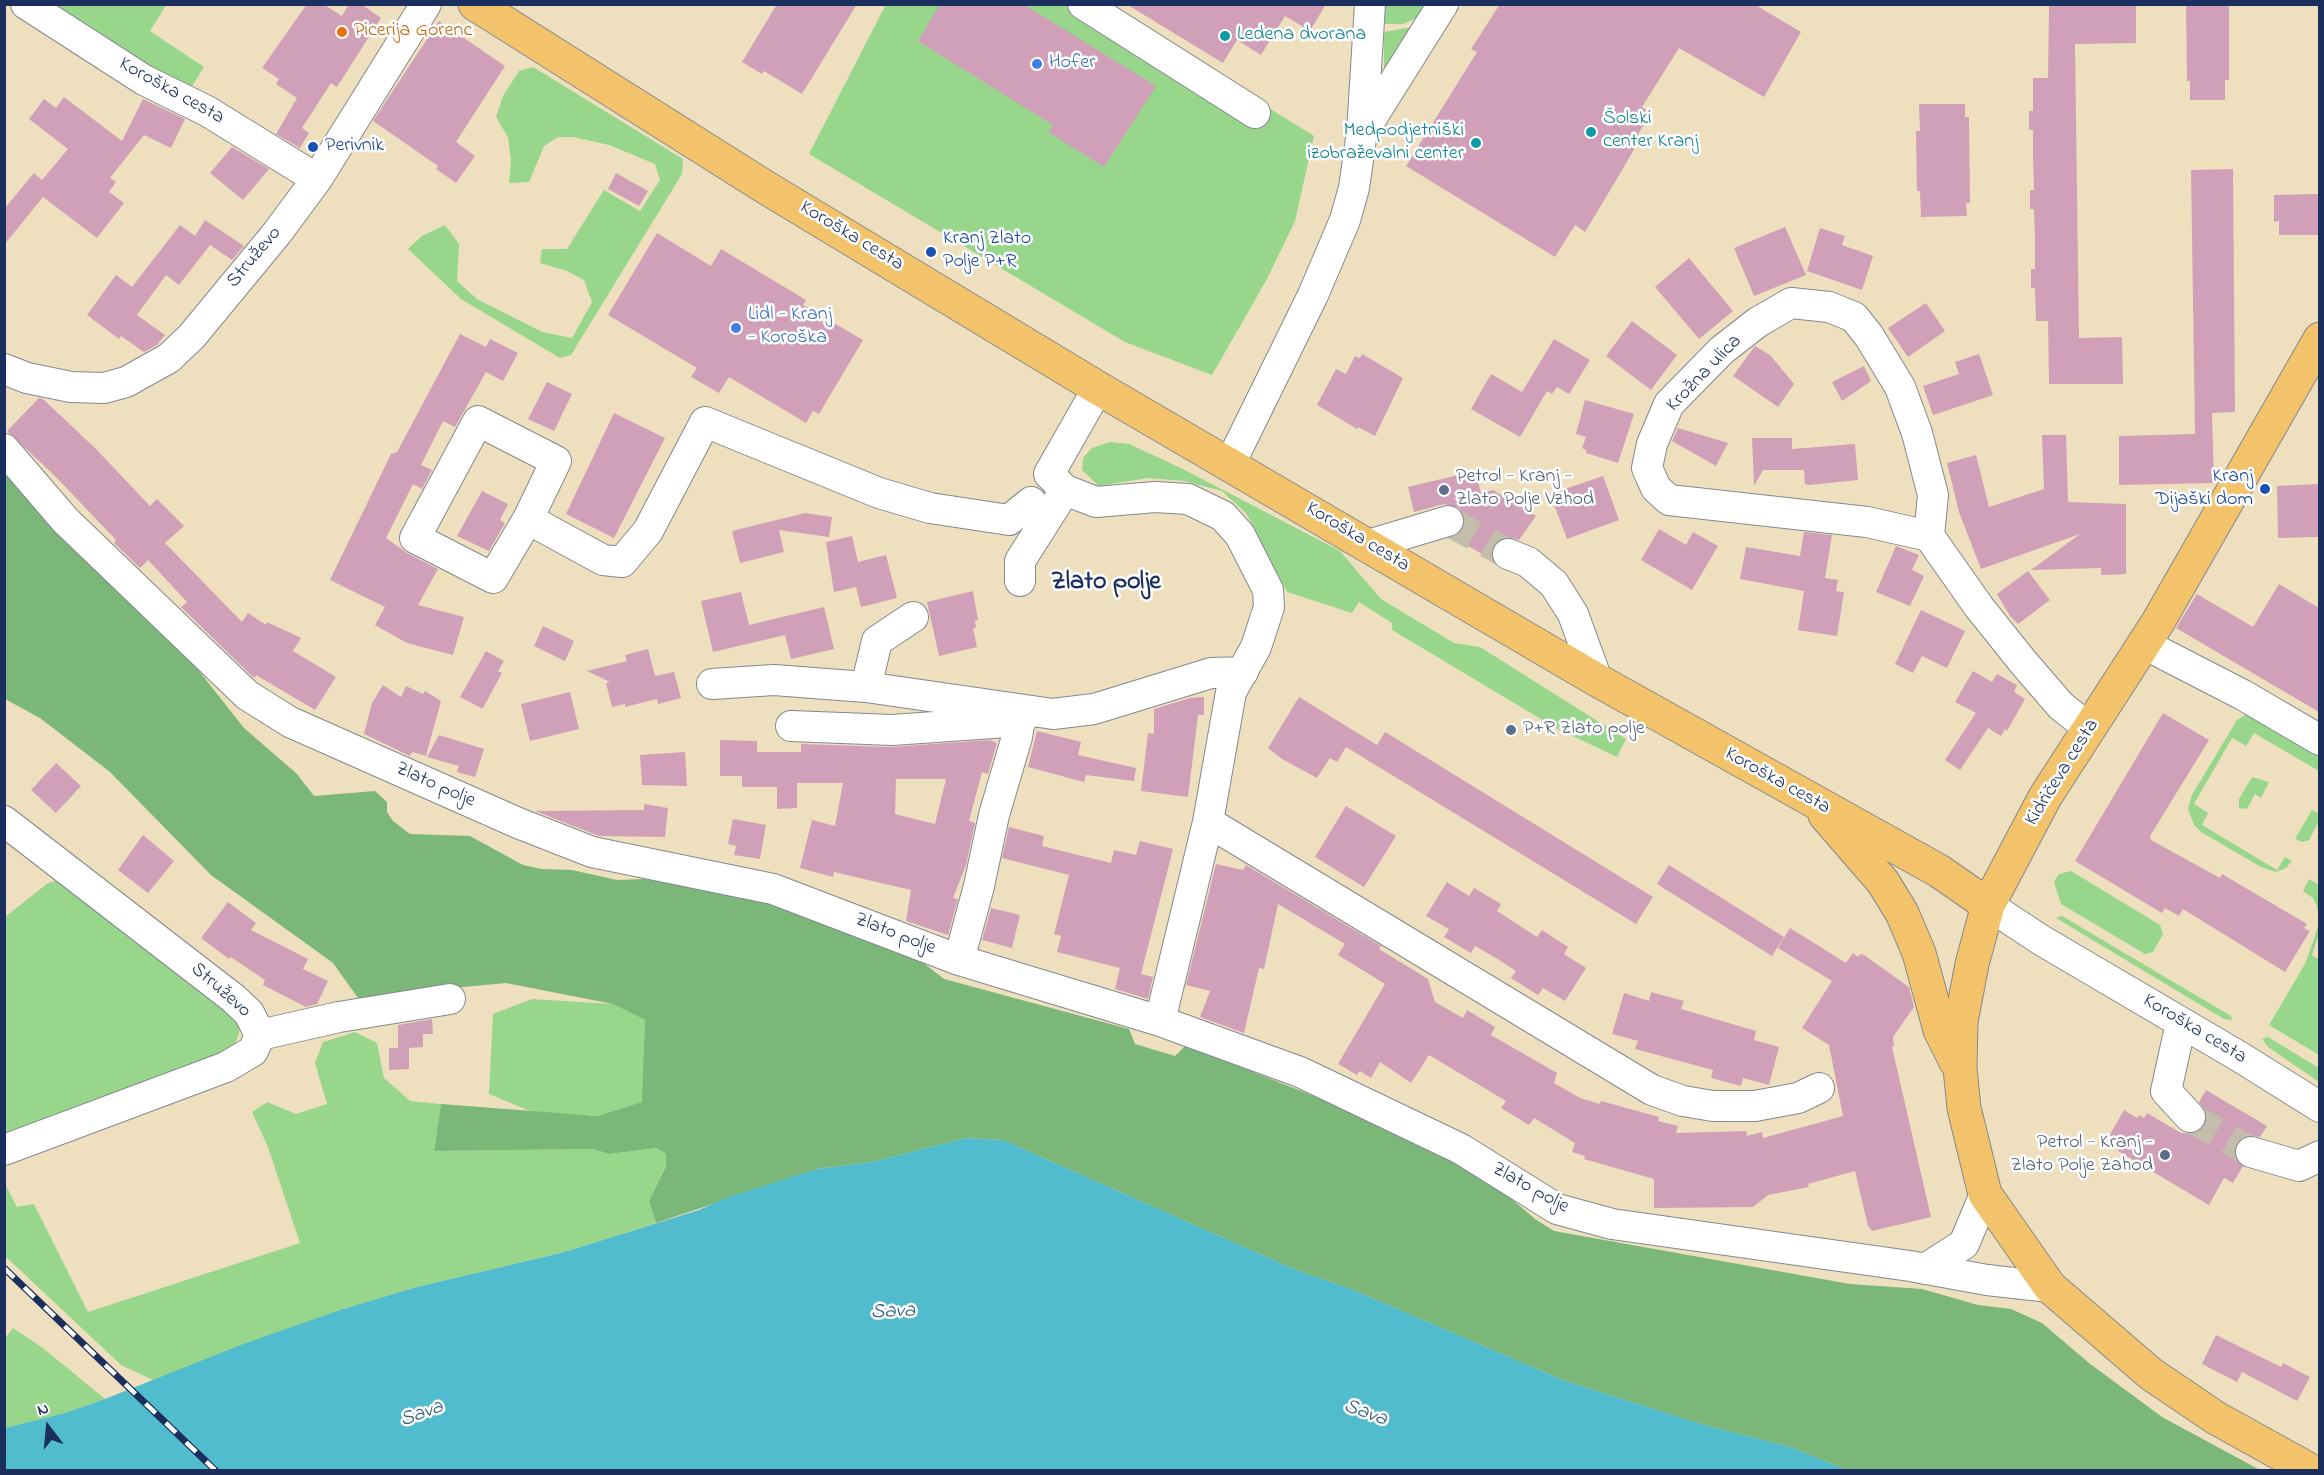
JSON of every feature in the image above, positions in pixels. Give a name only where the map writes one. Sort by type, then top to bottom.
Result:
[{"type":"main road","name":"Koroška cesta","points":[[475,4],[765,187],[1098,388],[1597,680],[1939,872],[1988,905]]},
{"type":"main road","name":"Kidričeva cesta","points":[[1985,1194],[1964,1108],[1960,1068],[1961,1022],[1972,964],[1988,905],[2045,797],[2144,644],[2319,339]]},
{"type":"main road","points":[[1817,804],[1856,854],[1882,882],[1902,913],[1919,953],[1940,1030],[1960,1068]]},
{"type":"main road","points":[[1985,1194],[2050,1287],[2151,1374],[2216,1418],[2310,1470]]},
{"type":"street","name":"Koroška cesta","points":[[26,4],[144,80],[207,111],[317,179]]},
{"type":"street","name":"Struževo","points":[[4,369],[27,378],[71,387],[104,388],[126,382],[169,358],[192,336],[277,233],[317,179],[426,4]]},
{"type":"street","points":[[1083,4],[1255,113]]},
{"type":"street","points":[[1229,466],[1313,295],[1345,220],[1354,188],[1362,132],[1370,4]]},
{"type":"street","points":[[1362,132],[1443,4]]},
{"type":"street","name":"Krožna ulica","points":[[1791,303],[1829,307],[1854,317],[1869,336],[1900,387],[1917,433],[1933,495],[1929,536],[1867,522],[1670,500],[1656,488],[1647,468],[1652,444],[1669,404],[1722,350],[1758,322],[1791,303]]},
{"type":"street","points":[[1098,388],[1049,474],[1065,490],[1096,502],[1155,497],[1188,499],[1223,516],[1240,535],[1268,590],[1269,607],[1256,647],[1231,692],[1208,822],[1160,1021]]},
{"type":"street","points":[[478,421],[556,461],[528,519],[493,578],[415,538],[478,421]]},
{"type":"street","points":[[528,519],[603,560],[622,562],[648,531],[705,422],[879,493],[930,508],[1009,520],[1031,502]]},
{"type":"street","name":"Zlato polje","points":[[4,448],[65,520],[247,695],[290,722],[518,823],[592,852],[773,889],[959,960],[1160,1021],[1311,1077],[1461,1149],[1557,1209],[1612,1224],[1925,1269],[1987,1281],[2050,1287]]},
{"type":"street","points":[[1020,581],[1020,561],[1065,490]]},
{"type":"street","points":[[1368,545],[1448,521]]},
{"type":"street","points":[[1929,536],[1979,607],[2023,662],[2061,706],[2090,729]]},
{"type":"street","points":[[1509,554],[1528,562],[1554,584],[1573,614],[1597,680]]},
{"type":"street","points":[[866,687],[877,641],[913,616]]},
{"type":"street","points":[[2144,644],[2242,695],[2319,740]]},
{"type":"street","points":[[791,726],[892,730],[1053,714],[1094,709],[1212,673],[1243,672]]},
{"type":"street","points":[[712,684],[774,680],[866,687],[968,700],[1021,716]]},
{"type":"street","name":"Zlato polje","points":[[959,960],[1021,716]]},
{"type":"street","name":"Struževo","points":[[4,821],[233,998],[249,1013],[260,1035],[253,1051],[226,1067],[4,1150]]},
{"type":"street","points":[[1208,822],[1652,1090],[1683,1101],[1713,1106],[1755,1106],[1798,1098],[1819,1088]]},
{"type":"street","name":"Koroška cesta","points":[[1988,905],[2319,1107]]},
{"type":"street","points":[[260,1035],[339,1017],[450,999]]},
{"type":"street","points":[[2181,1023],[2166,1091],[2190,1117]]},
{"type":"street","points":[[2251,1152],[2300,1166],[2319,1156]]},
{"type":"street","points":[[1925,1269],[1964,1244],[1985,1194]]},
{"type":"green space","points":[[886,4],[1102,5],[1314,136],[1295,221],[1267,279],[1212,375],[1125,342],[809,154]]},
{"type":"green space","points":[[36,5],[166,5],[150,31],[204,67],[189,91]]},
{"type":"green space","points":[[1385,5],[1431,5],[1424,15],[1403,24],[1385,24]]},
{"type":"green space","points":[[1418,26],[1384,82],[1384,32]]},
{"type":"green space","points":[[533,67],[683,159],[682,174],[571,355],[560,358],[461,299],[408,249],[422,236],[445,225],[459,244],[457,281],[477,299],[542,332],[572,338],[592,302],[584,280],[567,271],[540,263],[542,249],[567,249],[604,190],[640,211],[660,180],[655,164],[609,145],[573,137],[558,137],[544,146],[529,182],[509,183],[511,160],[508,137],[496,117],[503,96],[519,71]]},
{"type":"green space","points":[[1110,442],[1129,444],[1183,469],[1340,551],[1381,599],[1454,643],[1480,647],[1626,739],[1617,757],[1556,728],[1392,630],[1392,623],[1359,602],[1352,613],[1287,592],[1246,513],[1222,491],[1184,481],[1148,478],[1099,486],[1082,470],[1083,458],[1092,448]]},
{"type":"green space","points":[[4,462],[48,524],[145,615],[169,633],[244,728],[297,774],[314,796],[375,791],[387,802],[387,812],[393,821],[410,834],[470,836],[523,865],[541,869],[572,870],[617,880],[645,879],[771,898],[917,958],[944,979],[1129,1029],[1135,1044],[1175,1056],[1186,1045],[1396,1129],[1494,1184],[1535,1219],[1554,1231],[1850,1284],[1922,1289],[1978,1305],[2011,1309],[2042,1323],[2089,1363],[2162,1417],[2260,1470],[1847,1470],[1790,1447],[1701,1424],[1565,1381],[1351,1289],[1296,1270],[1003,1140],[966,1138],[872,1162],[817,1169],[656,1223],[649,1201],[666,1166],[666,1154],[656,1148],[609,1154],[593,1149],[434,1151],[441,1104],[597,1116],[642,1102],[645,1020],[613,1004],[506,983],[442,989],[363,1005],[333,963],[211,875],[110,772],[40,718],[5,699]]},
{"type":"green space","points":[[2247,714],[2319,747],[2319,771],[2254,733],[2246,746],[2232,738],[2194,804],[2208,813],[2202,825],[2277,870],[2285,857],[2292,861],[2286,868],[2276,872],[2261,867],[2201,832],[2194,825],[2188,809],[2192,795],[2237,720]]},
{"type":"green space","points":[[2252,777],[2269,782],[2261,798],[2255,794],[2247,809],[2239,808],[2239,799]]},
{"type":"green space","points":[[2312,810],[2318,813],[2319,821],[2309,840],[2302,842],[2295,839]]},
{"type":"green space","points":[[2071,871],[2160,925],[2163,934],[2153,952],[2145,954],[2061,904],[2054,882],[2059,874]]},
{"type":"green space","points":[[2309,879],[2319,885],[2319,922],[2313,898],[2303,891]]},
{"type":"green space","points":[[59,880],[234,1016],[240,1029],[235,1046],[226,1057],[5,1144],[5,917],[48,883]]},
{"type":"green space","points":[[2062,916],[2231,1016],[2232,1020],[2224,1019],[2056,918]]},
{"type":"green space","points":[[2319,922],[2319,934],[2312,955],[2319,960],[2319,1055],[2269,1025],[2305,964]]},
{"type":"green space","points":[[532,999],[613,1004],[645,1020],[643,1102],[597,1116],[532,1112],[489,1094],[493,1014]]},
{"type":"green space","points":[[355,1032],[377,1043],[384,1078],[410,1101],[441,1104],[434,1151],[593,1149],[609,1154],[656,1148],[666,1154],[666,1165],[649,1201],[656,1223],[561,1253],[417,1287],[343,1309],[153,1380],[121,1365],[5,1256],[4,1182],[17,1207],[34,1204],[88,1312],[300,1243],[268,1147],[252,1112],[267,1102],[296,1114],[327,1104],[315,1063],[323,1042]]},
{"type":"green space","points":[[2268,1037],[2319,1068],[2319,1082],[2268,1047],[2262,1039]]},
{"type":"green space","points":[[13,1328],[43,1348],[105,1399],[65,1413],[5,1428],[5,1338]]},
{"type":"water","name":"Sava","points":[[966,1138],[1003,1140],[1296,1270],[1351,1289],[1565,1381],[1701,1424],[1790,1447],[1847,1470],[5,1470],[5,1428],[65,1413],[105,1399],[246,1343],[343,1309],[417,1287],[561,1253],[699,1210],[726,1198],[817,1169],[872,1162]]},
{"type":"building","points":[[307,4],[323,4],[342,16],[349,4],[361,4],[381,18],[337,87],[331,83],[302,128],[309,133],[300,148],[276,134],[297,98],[276,84],[279,79],[262,68]]},
{"type":"building","points":[[777,4],[857,4],[802,94],[764,71],[762,74],[742,62]]},
{"type":"building","name":"Hofer","points":[[940,4],[1023,4],[1156,86],[1104,167],[1048,132],[1053,125],[918,41]]},
{"type":"building","name":"Ledena dvorana","points":[[1126,4],[1326,4],[1310,31],[1285,16],[1261,55],[1237,40],[1223,63]]},
{"type":"building","name":"Šolski center Kranj","points":[[1500,4],[1754,4],[1801,32],[1764,97],[1679,48],[1642,107],[1651,113],[1632,144],[1636,146],[1618,177],[1585,232],[1575,225],[1555,257],[1406,166],[1477,52],[1471,49]]},
{"type":"building","points":[[2136,4],[2136,43],[2075,44],[2079,338],[2122,337],[2123,384],[2049,384],[2048,321],[2036,321],[2035,288],[2031,288],[2031,269],[2035,269],[2035,239],[2034,209],[2030,209],[2030,190],[2034,190],[2033,130],[2029,130],[2029,111],[2033,111],[2033,78],[2048,78],[2049,6]]},
{"type":"building","points":[[2186,4],[2229,4],[2229,80],[2225,80],[2225,100],[2190,100],[2190,81],[2187,81]]},
{"type":"building","points":[[439,21],[505,66],[456,142],[475,156],[456,183],[436,169],[438,166],[373,121]]},
{"type":"building","points":[[64,97],[122,141],[143,99],[185,119],[171,148],[144,135],[110,178],[116,182],[109,192],[124,203],[97,238],[43,197],[4,245],[4,209],[34,173],[42,180],[68,149],[29,119],[44,99],[56,108]]},
{"type":"building","points":[[1919,104],[1965,104],[1965,117],[1969,117],[1970,203],[1966,203],[1967,216],[1921,217],[1920,191],[1917,191],[1916,131],[1920,131]]},
{"type":"building","points":[[232,147],[269,169],[243,200],[210,173]]},
{"type":"building","points":[[2233,169],[2235,412],[2212,413],[2214,483],[2119,485],[2119,436],[2195,434],[2191,170]]},
{"type":"building","points":[[616,173],[648,191],[639,206],[608,189]]},
{"type":"building","points":[[2319,194],[2319,235],[2279,235],[2279,221],[2274,222],[2274,195]]},
{"type":"building","points":[[205,220],[244,246],[232,260],[210,245],[179,285],[166,275],[137,315],[165,335],[157,345],[144,352],[121,336],[119,339],[87,315],[116,275],[132,287],[180,225],[195,236]]},
{"type":"building","points":[[1785,227],[1806,275],[1754,296],[1734,248]]},
{"type":"building","points":[[1820,228],[1845,236],[1842,245],[1873,256],[1862,290],[1807,271]]},
{"type":"building","name":"Lidl - Kranj - Koroška","points":[[657,233],[711,266],[721,249],[806,300],[803,305],[863,340],[819,414],[813,411],[806,423],[729,377],[719,393],[691,377],[697,368],[608,315]]},
{"type":"building","points":[[1689,258],[1733,311],[1699,339],[1655,287]]},
{"type":"building","points":[[1926,303],[1945,331],[1908,357],[1888,328]]},
{"type":"building","points":[[1632,321],[1677,355],[1651,390],[1606,356]]},
{"type":"building","points":[[460,334],[486,347],[490,339],[518,353],[503,381],[486,372],[455,427],[443,421],[421,465],[432,470],[422,489],[413,484],[386,538],[407,553],[438,569],[418,605],[464,617],[453,655],[407,643],[375,625],[385,607],[330,580],[391,454],[397,452]]},
{"type":"building","points":[[1554,339],[1590,360],[1569,394],[1557,387],[1552,394],[1547,391],[1520,437],[1471,409],[1491,374],[1522,392]]},
{"type":"building","points":[[1755,346],[1770,355],[1794,384],[1778,407],[1733,376]]},
{"type":"building","points":[[1362,354],[1403,378],[1375,436],[1358,427],[1357,429],[1317,405],[1336,369],[1346,374],[1355,356],[1360,358]]},
{"type":"building","points":[[1979,354],[1993,395],[1933,415],[1923,386],[1959,374],[1955,362]]},
{"type":"building","points":[[1864,366],[1871,381],[1842,401],[1832,382]]},
{"type":"building","points":[[547,382],[572,394],[554,431],[528,419]]},
{"type":"building","points":[[39,398],[43,399],[96,449],[150,506],[157,499],[184,526],[165,543],[242,622],[248,613],[266,625],[267,622],[301,638],[293,651],[336,677],[315,710],[256,675],[255,678],[252,676],[181,607],[187,602],[148,560],[140,568],[114,543],[116,540],[55,476],[7,431]]},
{"type":"building","points":[[1585,400],[1634,414],[1618,463],[1586,453],[1586,450],[1582,448],[1586,437],[1576,434]]},
{"type":"building","points":[[614,413],[665,438],[614,538],[566,514]]},
{"type":"building","points":[[1678,428],[1728,443],[1716,466],[1672,441]]},
{"type":"building","points":[[2042,435],[2066,435],[2068,502],[2126,504],[2126,574],[2101,575],[2101,568],[2031,570],[2080,534],[1981,569],[1959,512],[1947,463],[1976,455],[1989,507],[2044,489]]},
{"type":"building","points":[[1752,438],[1792,438],[1792,449],[1855,444],[1858,480],[1809,485],[1805,484],[1804,470],[1763,470],[1754,486]]},
{"type":"building","points":[[1475,471],[1481,493],[1493,490],[1536,516],[1519,540],[1506,537],[1497,541],[1492,548],[1492,560],[1453,537],[1461,532],[1465,524],[1464,516],[1459,508],[1444,504],[1414,512],[1408,487]]},
{"type":"building","points":[[1603,476],[1619,520],[1567,539],[1550,494]]},
{"type":"building","points":[[2319,484],[2319,537],[2278,538],[2277,486]]},
{"type":"building","points":[[482,491],[508,504],[500,520],[505,523],[489,551],[457,536]]},
{"type":"building","points":[[805,513],[832,517],[829,537],[779,530],[784,552],[740,563],[732,531]]},
{"type":"building","points":[[1659,529],[1686,545],[1693,532],[1718,546],[1692,590],[1641,560]]},
{"type":"building","points":[[1804,532],[1832,535],[1825,578],[1838,580],[1836,591],[1844,592],[1837,636],[1798,630],[1804,591],[1740,579],[1746,547],[1800,556]]},
{"type":"building","points":[[852,536],[858,562],[886,555],[897,598],[861,607],[856,587],[834,592],[826,542]]},
{"type":"building","points":[[1896,546],[1919,555],[1912,570],[1924,576],[1910,606],[1876,592]]},
{"type":"building","points":[[2028,571],[2050,600],[2018,624],[2010,616],[1997,594]]},
{"type":"building","points":[[2279,584],[2319,608],[2319,712],[2176,628],[2197,594],[2253,627]]},
{"type":"building","points":[[973,591],[978,620],[975,621],[976,628],[973,628],[977,647],[939,656],[927,602]]},
{"type":"building","points":[[741,592],[749,625],[824,607],[834,649],[791,659],[785,635],[713,652],[701,601]]},
{"type":"building","points":[[1921,610],[1965,631],[1947,668],[1922,656],[1913,673],[1895,664]]},
{"type":"building","points":[[543,626],[574,641],[565,661],[534,646]]},
{"type":"building","points":[[648,649],[655,676],[674,672],[681,698],[658,704],[657,699],[625,707],[625,704],[612,707],[606,683],[610,682],[587,671],[627,661],[625,655]]},
{"type":"building","points":[[486,651],[504,661],[498,671],[502,673],[481,708],[460,697]]},
{"type":"building","points":[[1973,671],[1992,682],[1997,674],[2017,685],[2014,692],[2025,699],[2007,731],[2005,729],[2001,736],[1988,728],[1960,770],[1945,760],[1976,713],[1955,702]]},
{"type":"building","points":[[383,685],[401,697],[406,686],[423,694],[425,691],[441,701],[426,756],[412,752],[410,756],[364,734],[372,703]]},
{"type":"building","points":[[570,692],[579,729],[530,741],[521,704]]},
{"type":"building","points":[[1204,697],[1204,715],[1198,715],[1188,797],[1141,791],[1148,733],[1154,734],[1154,709],[1190,698]]},
{"type":"building","points":[[1299,697],[1377,745],[1385,732],[1653,897],[1636,924],[1346,747],[1337,762],[1330,758],[1317,778],[1282,759],[1268,748]]},
{"type":"building","points":[[2163,713],[2209,740],[2150,836],[2151,840],[2220,878],[2222,874],[2307,924],[2304,928],[2310,931],[2285,972],[2183,909],[2179,916],[2165,908],[2162,913],[2075,861]]},
{"type":"building","points":[[1037,731],[1081,742],[1078,755],[1136,768],[1134,781],[1086,775],[1084,782],[1028,767]]},
{"type":"building","points":[[439,735],[484,749],[475,777],[457,772],[459,766],[427,757]]},
{"type":"building","points":[[720,740],[757,741],[757,752],[801,752],[801,744],[891,747],[990,740],[997,743],[988,774],[982,772],[969,821],[975,823],[966,865],[953,898],[958,899],[948,935],[906,921],[911,890],[834,872],[833,877],[800,868],[812,820],[835,826],[843,783],[797,783],[797,808],[777,809],[777,787],[742,787],[742,776],[720,776]],"holes":[[[896,779],[946,779],[935,824],[895,814]]]},
{"type":"building","points":[[685,752],[687,786],[642,785],[640,755]]},
{"type":"building","points":[[56,763],[81,786],[56,813],[31,790]]},
{"type":"building","points":[[644,804],[668,808],[665,837],[599,836],[535,811],[644,810]]},
{"type":"building","points":[[1346,806],[1396,836],[1364,887],[1315,857]]},
{"type":"building","points":[[733,819],[766,825],[760,859],[734,855],[736,846],[728,844]]},
{"type":"building","points":[[1009,827],[1044,836],[1042,846],[1111,863],[1114,850],[1136,855],[1140,841],[1173,849],[1141,974],[1153,977],[1148,999],[1115,989],[1120,968],[1057,952],[1061,936],[1054,934],[1069,875],[1002,858]]},
{"type":"building","points":[[143,835],[174,861],[148,893],[118,870]]},
{"type":"building","points":[[1216,864],[1243,870],[1246,865],[1381,946],[1379,949],[1428,979],[1435,1002],[1463,1018],[1467,1010],[1495,1027],[1491,1035],[1557,1073],[1554,1083],[1580,1098],[1600,1104],[1601,1101],[1659,1117],[1658,1121],[1678,1126],[1676,1133],[1746,1131],[1747,1136],[1762,1132],[1763,1138],[1843,1116],[1829,1045],[1802,1028],[1832,981],[1778,948],[1790,928],[1846,963],[1853,953],[1858,957],[1860,954],[1864,955],[1909,987],[1914,1007],[1893,1037],[1894,1046],[1892,1047],[1931,1217],[1872,1231],[1868,1226],[1855,1171],[1808,1184],[1809,1187],[1768,1195],[1753,1207],[1654,1208],[1654,1179],[1584,1159],[1585,1156],[1572,1152],[1575,1143],[1534,1118],[1529,1125],[1501,1108],[1506,1101],[1429,1055],[1411,1083],[1380,1062],[1371,1078],[1360,1071],[1357,1075],[1338,1064],[1385,984],[1338,955],[1345,944],[1278,904],[1264,969],[1259,968],[1244,1033],[1200,1017],[1210,991],[1186,985]]},
{"type":"building","points":[[1669,865],[1784,937],[1772,956],[1657,884]]},
{"type":"building","points":[[1447,882],[1469,896],[1474,888],[1501,904],[1497,911],[1537,937],[1542,930],[1568,947],[1564,954],[1586,968],[1565,1001],[1543,988],[1538,995],[1511,978],[1516,971],[1496,958],[1475,946],[1471,953],[1444,937],[1449,929],[1426,916]]},
{"type":"building","points":[[228,902],[256,923],[251,930],[308,959],[303,969],[328,981],[317,1004],[306,1007],[263,985],[265,980],[231,957],[229,959],[201,938]]},
{"type":"building","points":[[991,908],[1020,915],[1012,948],[982,940]]},
{"type":"building","points":[[1651,992],[1684,1001],[1681,1009],[1756,1031],[1754,1040],[1779,1047],[1769,1085],[1743,1078],[1741,1086],[1711,1078],[1713,1070],[1635,1049],[1638,1041],[1612,1034],[1624,993],[1649,1001]]},
{"type":"building","points":[[432,1019],[433,1034],[423,1034],[423,1047],[409,1048],[409,1069],[389,1070],[389,1048],[398,1048],[398,1025]]},
{"type":"building","points":[[2206,1090],[2267,1126],[2260,1137],[2247,1135],[2239,1140],[2234,1156],[2243,1166],[2233,1183],[2224,1178],[2209,1205],[2118,1151],[2120,1148],[2107,1140],[2124,1110],[2137,1118],[2139,1115],[2144,1118],[2147,1113],[2181,1133],[2194,1134],[2207,1122],[2207,1113],[2199,1102]]},
{"type":"building","points":[[2216,1335],[2281,1367],[2283,1363],[2310,1377],[2297,1401],[2242,1372],[2237,1382],[2202,1364]]},
{"type":"tunnel","points":[[1448,521],[1508,554]]},
{"type":"tunnel","points":[[2190,1117],[2251,1152]]},
{"type":"railway","points":[[4,1268],[215,1470]]},
{"type":"place","name":"Picerija Gorenc","points":[[342,32]]},
{"type":"place","name":"Ledena dvorana","points":[[1225,36]]},
{"type":"place","name":"Hofer","points":[[1037,64]]},
{"type":"place","name":"Šolski center Kranj","points":[[1591,132]]},
{"type":"place","name":"Medpodjetniški izobraževalni center","points":[[1476,143]]},
{"type":"place","name":"Perivnik","points":[[313,147]]},
{"type":"place","name":"Kranj Zlato Polje P+R","points":[[931,252]]},
{"type":"place","name":"Lidl - Kranj - Koroška","points":[[736,328]]},
{"type":"place","name":"Kranj Dijaški dom","points":[[2265,489]]},
{"type":"place","name":"Petrol - Kranj - Zlato Polje Vzhod","points":[[1444,490]]},
{"type":"place","name":"P+R Zlato polje","points":[[1511,730]]},
{"type":"place","name":"Petrol - Kranj - Zlato Polje Zahod","points":[[2165,1155]]},
{"type":"district","name":"Zlato polje","points":[[1106,584]]}]
